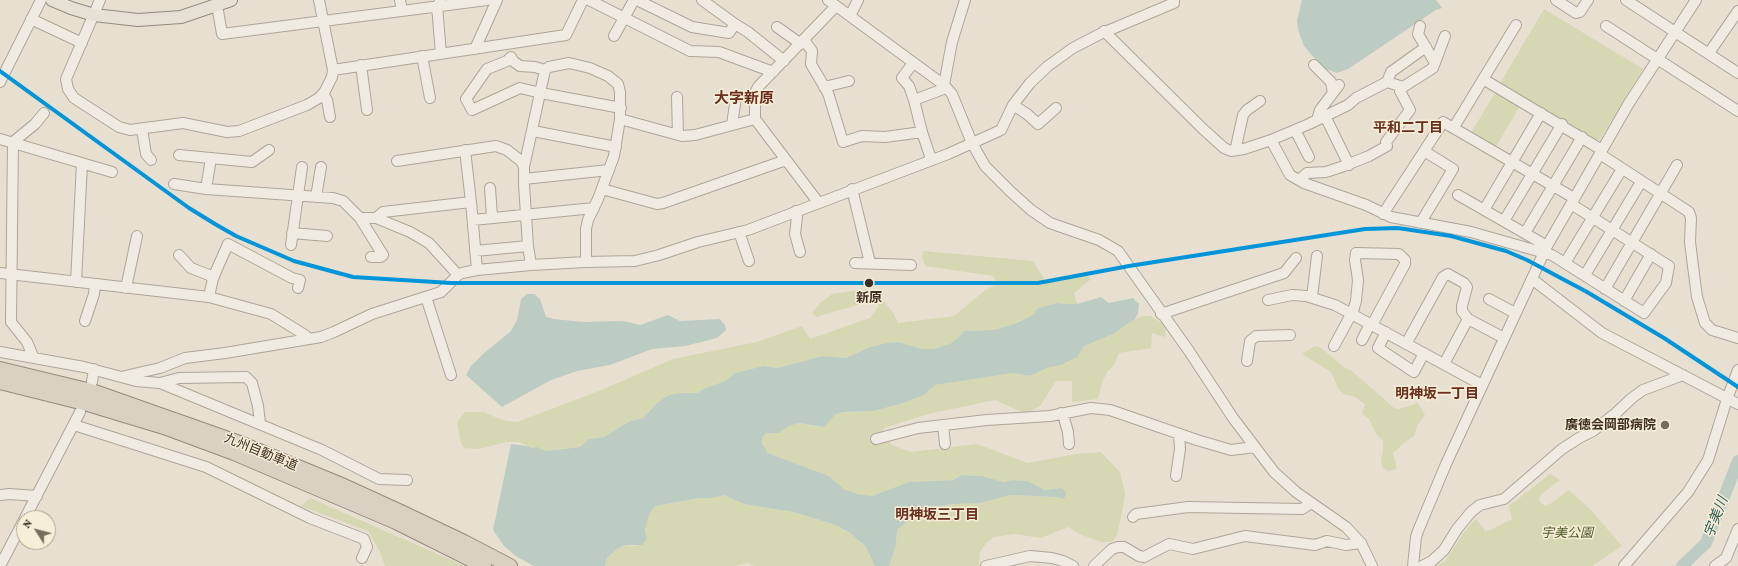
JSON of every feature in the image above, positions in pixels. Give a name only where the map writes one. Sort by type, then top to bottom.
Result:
[{"type":"highway","name":"九州自動車道","points":[[0,369],[94,392],[237,442],[379,502],[464,542],[510,566]]},
{"type":"highway","name":"九州自動車道","points":[[0,382],[88,404],[149,423],[234,453],[389,519],[484,566]]},
{"type":"main road","points":[[52,0],[94,15],[138,20],[157,20],[181,17],[231,0]]},
{"type":"street","points":[[0,82],[40,0]]},
{"type":"street","points":[[100,0],[66,79],[68,89],[74,98],[119,128],[142,130],[183,123],[227,132],[239,131],[307,105],[323,94],[332,77],[333,70],[319,0]]},
{"type":"street","points":[[400,0],[402,11]]},
{"type":"street","points":[[217,5],[222,34],[402,11],[439,3],[487,0]]},
{"type":"street","points":[[474,49],[497,0]]},
{"type":"street","points":[[333,70],[566,35],[583,0]]},
{"type":"street","points":[[589,0],[690,51],[718,52],[772,72]]},
{"type":"street","points":[[614,36],[634,0]]},
{"type":"street","points":[[637,0],[692,27],[729,33],[736,24]]},
{"type":"street","points":[[850,16],[858,0]]},
{"type":"street","points":[[125,376],[154,370],[185,358],[321,337],[372,314],[441,292],[458,275],[477,270],[531,265],[635,261],[698,242],[739,232],[931,159],[1001,130],[1013,105],[1030,84],[1048,66],[1073,48],[1104,31],[1174,3],[1174,0]]},
{"type":"street","points":[[1556,0],[1576,13],[1580,12],[1588,0]]},
{"type":"street","points":[[1626,0],[1738,73]]},
{"type":"street","points":[[1414,566],[1416,537],[1418,531],[1482,385],[1545,252],[1572,201],[1629,102],[1696,0]]},
{"type":"street","points":[[945,87],[952,42],[963,1]]},
{"type":"street","points":[[708,2],[784,61]]},
{"type":"street","points":[[439,3],[441,54]]},
{"type":"street","points":[[818,202],[755,119],[756,93],[758,87],[802,42],[832,3],[945,87],[952,94],[972,143],[985,166],[1031,210],[1050,223],[1099,240],[1118,251],[1161,314],[1189,351],[1233,418],[1283,482],[1346,526],[1360,543],[1372,566]]},
{"type":"street","points":[[1709,53],[1738,11]]},
{"type":"street","points":[[31,19],[82,43]]},
{"type":"street","points":[[1454,127],[1516,25]]},
{"type":"street","points":[[1420,26],[1418,34],[1435,63]]},
{"type":"street","points":[[1606,26],[1658,58],[1738,111]]},
{"type":"street","points":[[778,27],[802,42],[812,51],[811,64],[828,93],[843,142],[862,136],[885,137],[922,132]]},
{"type":"street","points":[[1104,31],[1214,140],[1231,151],[1271,140],[1348,105],[1356,98],[1387,82],[1391,72],[1426,47]]},
{"type":"street","points":[[1299,180],[1307,173],[1326,172],[1348,165],[1370,156],[1387,146],[1386,142],[1410,110],[1400,91],[1403,87],[1433,68],[1445,36]]},
{"type":"street","points":[[508,44],[513,61],[520,66],[535,67],[545,70]]},
{"type":"street","points":[[422,56],[430,98]]},
{"type":"street","points":[[511,57],[507,61],[487,69],[478,81],[466,99],[472,110],[520,88],[540,94],[620,108]]},
{"type":"street","points":[[531,265],[528,246],[524,167],[545,70],[549,67],[569,63],[590,68],[608,76],[618,84],[620,119],[616,147],[602,190],[586,229],[586,262]]},
{"type":"street","points":[[913,63],[902,78],[909,86],[931,159]]},
{"type":"street","points":[[361,65],[367,110]]},
{"type":"street","points":[[1314,65],[1336,89],[1320,110],[1321,118],[1348,165]]},
{"type":"street","points":[[1483,79],[1562,124],[1582,137],[1622,169],[1689,212],[1691,218],[1690,242],[1692,266],[1697,297],[1705,323],[1712,330],[1738,338]]},
{"type":"street","points":[[824,87],[849,81]]},
{"type":"street","points":[[1387,82],[1403,87]]},
{"type":"street","points":[[914,100],[945,87]]},
{"type":"street","points":[[323,94],[327,100],[330,117]]},
{"type":"street","points":[[677,97],[678,135]]},
{"type":"street","points":[[732,125],[736,97]]},
{"type":"street","points":[[1237,150],[1236,147],[1243,115],[1247,110],[1260,101]]},
{"type":"street","points":[[1013,105],[1028,114],[1038,124],[1056,108]]},
{"type":"street","points":[[33,356],[27,342],[11,322],[13,142],[35,124],[44,113]]},
{"type":"street","points":[[1484,210],[1541,113]]},
{"type":"street","points":[[620,119],[678,135],[695,135],[755,119]]},
{"type":"street","points":[[1271,140],[1287,172],[1299,180],[1366,205],[1383,214],[1391,217],[1471,232],[1545,252],[1585,275],[1644,314],[1666,283],[1669,266],[1592,218],[1553,186],[1454,127],[1443,122],[1383,214]]},
{"type":"street","points":[[1504,221],[1562,124]]},
{"type":"street","points":[[142,130],[146,154],[151,160]]},
{"type":"street","points":[[1295,130],[1309,157]]},
{"type":"street","points":[[533,131],[616,147]]},
{"type":"street","points":[[1525,233],[1582,137]]},
{"type":"street","points":[[0,139],[112,172]]},
{"type":"street","points":[[397,160],[496,146],[508,150],[521,161],[524,167]]},
{"type":"street","points":[[179,155],[252,162],[269,150]]},
{"type":"street","points":[[465,150],[477,270]]},
{"type":"street","points":[[1421,222],[1453,169],[1424,152]]},
{"type":"street","points":[[206,189],[211,158]]},
{"type":"street","points":[[602,190],[657,204],[786,160]]},
{"type":"street","points":[[76,282],[82,163]]},
{"type":"street","points":[[1605,289],[1677,165]]},
{"type":"street","points":[[291,244],[302,167]]},
{"type":"street","points":[[316,197],[321,167]]},
{"type":"street","points":[[1565,263],[1622,169]]},
{"type":"street","points":[[524,179],[609,170]]},
{"type":"street","points":[[1585,275],[1641,182]]},
{"type":"street","points":[[174,184],[206,189],[333,198],[343,201],[360,218],[383,255],[381,257],[371,257]]},
{"type":"street","points":[[490,188],[492,217]]},
{"type":"street","points":[[852,189],[870,263]]},
{"type":"street","points":[[1458,195],[1525,233],[1545,252]]},
{"type":"street","points":[[376,218],[383,212],[471,202]]},
{"type":"street","points":[[472,220],[594,208]]},
{"type":"street","points":[[796,211],[797,217],[795,234],[800,252]]},
{"type":"street","points":[[360,218],[376,218],[410,232],[429,243],[458,275]]},
{"type":"street","points":[[739,232],[749,261]]},
{"type":"street","points":[[292,233],[327,236]]},
{"type":"street","points":[[126,288],[137,236]]},
{"type":"street","points":[[209,297],[214,277],[228,244],[292,278],[300,280],[298,288]]},
{"type":"street","points":[[475,251],[528,246]]},
{"type":"street","points":[[1334,346],[1351,314],[1356,301],[1358,280],[1355,260],[1356,253],[1399,254],[1403,256],[1405,264],[1362,340]]},
{"type":"street","points":[[1624,301],[1651,254]]},
{"type":"street","points":[[179,255],[191,268],[214,277]]},
{"type":"street","points":[[1312,297],[1317,256]]},
{"type":"street","points":[[1161,314],[1284,273],[1296,258]]},
{"type":"street","points":[[855,263],[910,264]]},
{"type":"street","points":[[0,273],[209,297],[271,314],[308,338]]},
{"type":"street","points":[[1406,344],[1442,277],[1448,274],[1464,283],[1467,287],[1462,311],[1468,319],[1504,338]]},
{"type":"street","points":[[1533,277],[1602,333],[1738,404]]},
{"type":"street","points":[[85,321],[94,294],[95,284]]},
{"type":"street","points":[[0,294],[11,296]]},
{"type":"street","points":[[1268,300],[1292,295],[1312,297],[1335,306],[1386,332],[1482,385]]},
{"type":"street","points":[[426,297],[450,375]]},
{"type":"street","points":[[1489,298],[1515,313]]},
{"type":"street","points":[[1444,364],[1468,319]]},
{"type":"street","points":[[1386,332],[1378,348],[1414,372],[1424,353]]},
{"type":"street","points":[[1247,361],[1250,341],[1256,336],[1290,335]]},
{"type":"street","points":[[0,352],[12,355],[33,356],[125,376],[136,380],[160,383],[260,423],[322,450],[379,480],[407,480]]},
{"type":"street","points":[[92,382],[94,369]]},
{"type":"street","points":[[1624,566],[1688,492],[1708,460],[1727,399],[1738,370]]},
{"type":"street","points":[[1422,566],[1432,561],[1444,550],[1470,512],[1480,506],[1504,499],[1562,449],[1593,431],[1643,390],[1683,375]]},
{"type":"street","points":[[160,383],[179,378],[246,377],[252,383],[258,406],[260,423]]},
{"type":"street","points":[[876,439],[918,428],[987,420],[1050,416],[1091,408],[1110,410],[1231,450],[1255,446]]},
{"type":"street","points":[[30,510],[80,412]]},
{"type":"street","points":[[1061,413],[1068,432],[1069,444]]},
{"type":"street","points":[[74,425],[206,467],[310,518],[364,539],[367,547],[362,558]]},
{"type":"street","points":[[944,425],[946,444]]},
{"type":"street","points":[[1176,476],[1180,449],[1179,434]]},
{"type":"street","points":[[0,495],[9,494],[37,496]]},
{"type":"street","points":[[1133,517],[1136,514],[1188,507],[1302,509],[1311,503]]},
{"type":"street","points":[[1715,566],[1727,562],[1738,529]]},
{"type":"street","points":[[0,566],[16,536]]},
{"type":"street","points":[[1094,566],[1112,549],[1118,547],[1124,547],[1139,556],[1144,557],[1168,544],[1193,549],[1245,536],[1315,544],[1327,542],[1346,545],[1360,543]]},
{"type":"street","points":[[986,566],[1030,556],[1058,560],[1073,566]]},
{"type":"green space","points":[[1544,9],[1643,69],[1600,139],[1593,141],[1499,85]]},
{"type":"green space","points":[[1496,91],[1520,106],[1495,148],[1471,133]]},
{"type":"green space","points":[[924,251],[1033,261],[1046,282],[1087,275],[1091,279],[1074,293],[1077,304],[1057,303],[1039,308],[1033,315],[1017,323],[994,330],[964,331],[950,345],[934,349],[922,349],[899,342],[870,347],[846,358],[822,356],[778,368],[763,366],[735,373],[725,381],[697,393],[688,393],[657,403],[643,418],[630,421],[604,437],[589,439],[580,447],[546,451],[537,447],[532,448],[519,442],[506,442],[479,449],[464,448],[461,443],[457,422],[465,412],[484,412],[502,420],[517,422],[599,391],[673,359],[757,342],[802,326],[810,339],[870,318],[879,306],[874,300],[816,317],[812,313],[820,303],[832,294],[867,289],[877,293],[892,311],[898,323],[954,316],[984,291],[997,284],[993,276],[925,266],[922,256]]},
{"type":"green space","points":[[1143,316],[1150,316],[1164,324],[1166,328],[1165,336],[1152,333],[1151,348],[1119,353],[1114,365],[1107,372],[1102,383],[1098,399],[1072,402],[1072,381],[1056,381],[1040,406],[1026,414],[995,400],[928,414],[884,428],[882,433],[892,445],[911,452],[977,444],[1028,463],[1076,454],[1101,452],[1120,472],[1125,493],[1117,535],[1112,542],[1101,542],[1082,535],[1068,527],[1041,538],[1014,534],[994,537],[987,542],[980,552],[979,566],[889,566],[896,546],[897,530],[922,509],[931,506],[942,506],[1010,495],[1057,497],[1064,499],[1062,488],[1045,490],[1028,481],[1012,480],[1004,482],[982,476],[962,475],[953,480],[909,482],[872,496],[857,494],[844,489],[829,476],[768,453],[762,443],[762,438],[766,433],[779,433],[789,426],[799,423],[823,427],[836,414],[845,412],[874,411],[900,404],[924,395],[935,385],[1013,373],[1030,376],[1047,368],[1061,365],[1084,346],[1113,334],[1135,319]]},
{"type":"green space","points":[[1315,346],[1320,347],[1345,368],[1351,370],[1394,408],[1399,409],[1418,403],[1425,415],[1418,424],[1414,436],[1393,453],[1397,469],[1388,471],[1382,467],[1381,461],[1383,441],[1376,434],[1369,419],[1362,414],[1365,404],[1355,397],[1343,394],[1338,388],[1331,372],[1302,354]]},
{"type":"green space","name":"宇美公園","points":[[1550,474],[1560,480],[1542,494],[1539,498],[1540,502],[1545,506],[1550,504],[1569,490],[1591,510],[1622,546],[1592,566],[1437,566],[1446,560],[1464,532],[1476,519],[1486,532],[1512,519],[1509,506]]},
{"type":"green space","points":[[724,495],[744,504],[793,512],[836,525],[850,533],[865,547],[875,566],[754,566],[748,563],[734,566],[605,566],[607,558],[617,549],[625,545],[635,546],[647,539],[645,530],[649,515],[655,506]]},
{"type":"green space","points":[[310,498],[465,566],[385,566],[379,550],[368,531],[301,506]]},
{"type":"shaded area","points":[[1302,0],[1436,0],[1442,8],[1436,10],[1348,69],[1337,73],[1323,68],[1304,46],[1298,30],[1297,21]]},
{"type":"shaded area","points":[[527,294],[534,294],[540,299],[546,317],[554,319],[583,322],[623,321],[640,325],[668,315],[680,321],[720,319],[725,325],[726,330],[717,338],[685,346],[652,349],[610,365],[577,371],[551,380],[502,407],[466,375],[471,366],[483,354],[511,331],[517,320],[521,299]]},
{"type":"shaded area","points":[[1101,297],[1109,303],[1133,298],[1139,304],[1138,313],[1135,319],[1113,334],[1084,346],[1077,357],[1061,365],[1047,368],[1030,376],[1013,373],[935,385],[924,395],[900,404],[874,411],[845,412],[836,414],[824,427],[799,423],[789,426],[779,433],[766,433],[762,438],[762,443],[768,453],[829,476],[844,489],[857,494],[872,496],[909,482],[953,480],[962,475],[982,476],[1004,482],[1012,480],[1028,481],[1045,490],[1062,488],[1066,493],[1064,499],[1057,497],[1010,495],[979,503],[931,506],[922,509],[897,530],[896,546],[889,566],[875,566],[865,546],[850,533],[836,525],[793,512],[744,504],[724,495],[655,506],[649,515],[645,530],[647,539],[642,545],[625,545],[617,549],[607,558],[605,566],[534,566],[517,557],[504,546],[493,530],[511,444],[532,448],[537,447],[546,451],[580,447],[589,439],[604,437],[630,421],[643,418],[657,403],[669,395],[697,393],[725,381],[735,373],[763,366],[778,368],[822,356],[846,358],[870,347],[888,343],[899,342],[922,349],[934,349],[950,344],[964,331],[994,330],[1017,323],[1033,315],[1038,308],[1057,303],[1077,304]]},
{"type":"waterway","name":"宇美川","points":[[1682,566],[1706,543],[1738,461]]},
{"type":"transit line","points":[[0,71],[189,208],[215,224],[236,236],[294,261],[353,277],[451,283],[1038,283],[1129,266],[1365,229],[1398,228],[1451,236],[1506,251],[1527,260],[1587,292],[1664,338],[1738,387]]},
{"type":"place","name":"新原","points":[[869,283]]},
{"type":"place","name":"廣徳会岡部病院","points":[[1665,425]]},
{"type":"district","name":"大字新原","points":[[744,98]]},
{"type":"district","name":"平和二丁目","points":[[1408,128]]},
{"type":"district","name":"明神坂一丁目","points":[[1437,394]]},
{"type":"district","name":"明神坂三丁目","points":[[937,515]]}]
